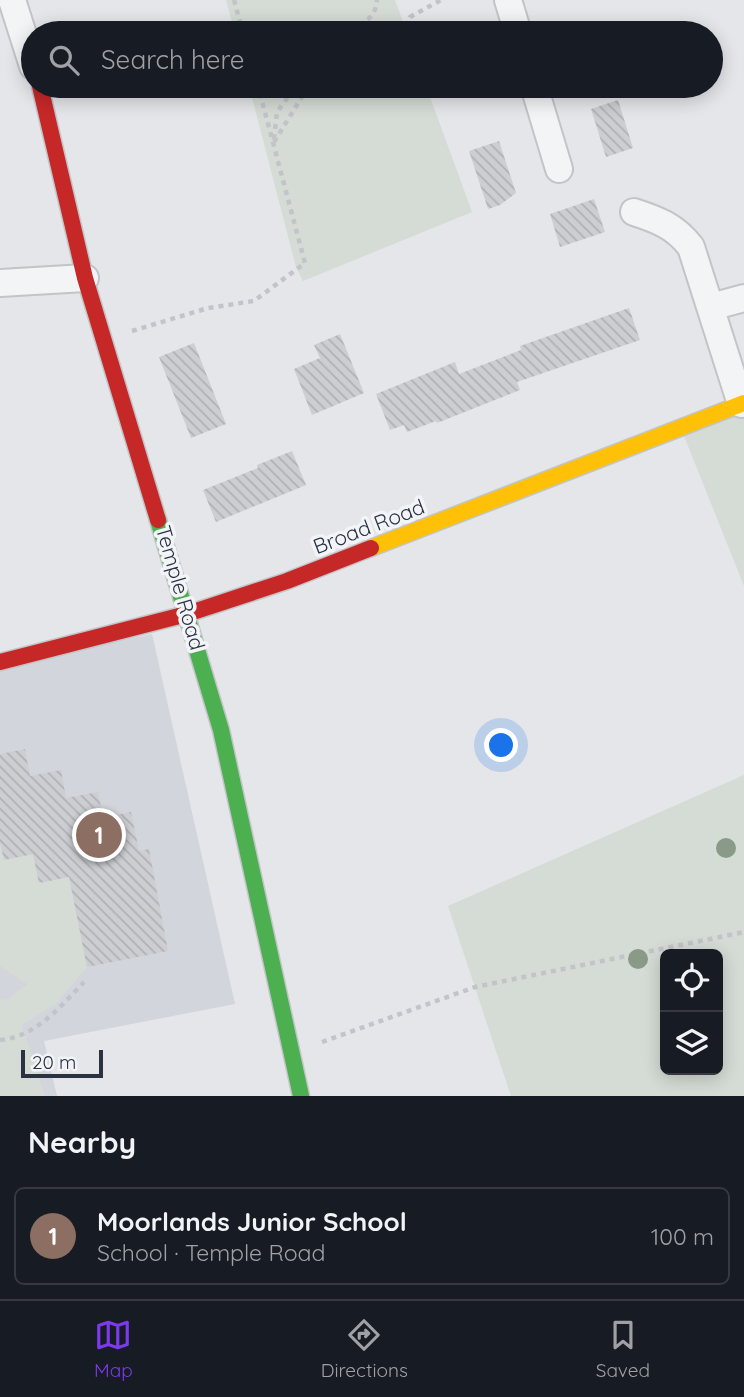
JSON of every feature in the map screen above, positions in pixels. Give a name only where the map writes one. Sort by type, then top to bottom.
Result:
[{"type":"street","points":[[12,0],[21,28]]},
{"type":"street","points":[[508,0],[514,21]]},
{"type":"street","name":"Temple Road","points":[[43,98],[85,278],[221,730],[301,1096]]},
{"type":"street","points":[[538,98],[559,169]]},
{"type":"street","points":[[634,212],[658,220],[681,233],[691,247],[743,403]]},
{"type":"street","points":[[0,283],[85,278]]},
{"type":"street","points":[[710,307],[744,298]]},
{"type":"street","name":"Broad Road","points":[[0,662],[187,614],[287,581],[743,403]]},
{"type":"path","points":[[234,0],[240,21]]},
{"type":"path","points":[[367,21],[377,0]]},
{"type":"path","points":[[409,21],[410,17],[442,0]]},
{"type":"path","points":[[104,339],[208,308],[254,301],[305,263],[261,98]]},
{"type":"path","points":[[273,143],[277,112],[287,98]]},
{"type":"path","points":[[273,143],[300,98]]},
{"type":"path","points":[[292,1053],[475,987],[744,932]]},
{"type":"path","points":[[0,1040],[32,1031],[85,982]]},
{"type":"shaded area","points":[[226,0],[395,0],[403,21],[232,21]]},
{"type":"shaded area","points":[[252,98],[430,98],[472,212],[303,281],[296,267]]},
{"type":"shaded area","points":[[744,413],[744,586],[684,436]]},
{"type":"shaded area","points":[[152,634],[235,1004],[44,1041],[57,1096],[0,1096],[0,666]]},
{"type":"shaded area","points":[[744,775],[744,1096],[511,1096],[448,906]]},
{"type":"shaded area","points":[[0,843],[4,860],[33,854],[39,883],[69,877],[87,967],[57,1003],[22,1025],[45,1096],[0,1096],[0,1000],[8,999],[27,984],[0,966]]},
{"type":"building","points":[[618,100],[633,148],[606,157],[591,109]]},
{"type":"building","points":[[499,141],[516,193],[500,205],[488,209],[469,151]]},
{"type":"building","points":[[594,199],[605,232],[560,247],[550,214]]},
{"type":"building","points":[[629,308],[640,340],[517,382],[520,390],[437,423],[436,421],[407,432],[404,425],[390,430],[376,394],[455,362],[459,374],[521,350],[520,346]]},
{"type":"building","points":[[340,334],[364,393],[312,415],[294,369],[320,358],[314,345]]},
{"type":"building","points":[[194,343],[226,424],[191,438],[159,357]]},
{"type":"building","points":[[292,451],[306,485],[216,522],[203,490]]},
{"type":"building","points":[[25,749],[30,776],[61,770],[66,798],[98,792],[103,818],[131,812],[139,851],[149,849],[168,951],[87,967],[69,877],[39,883],[33,854],[4,860],[0,843],[0,754]]},
{"type":"traffic: fast","points":[[158,520],[221,730],[301,1096]]},
{"type":"traffic: slow","points":[[371,548],[744,403]]},
{"type":"traffic: jam","points":[[43,98],[85,278],[158,520]]},
{"type":"traffic: jam","points":[[0,662],[187,614],[287,581],[371,548]]},
{"type":"place","name":"Moorlands Junior School","points":[[99,835]]}]
